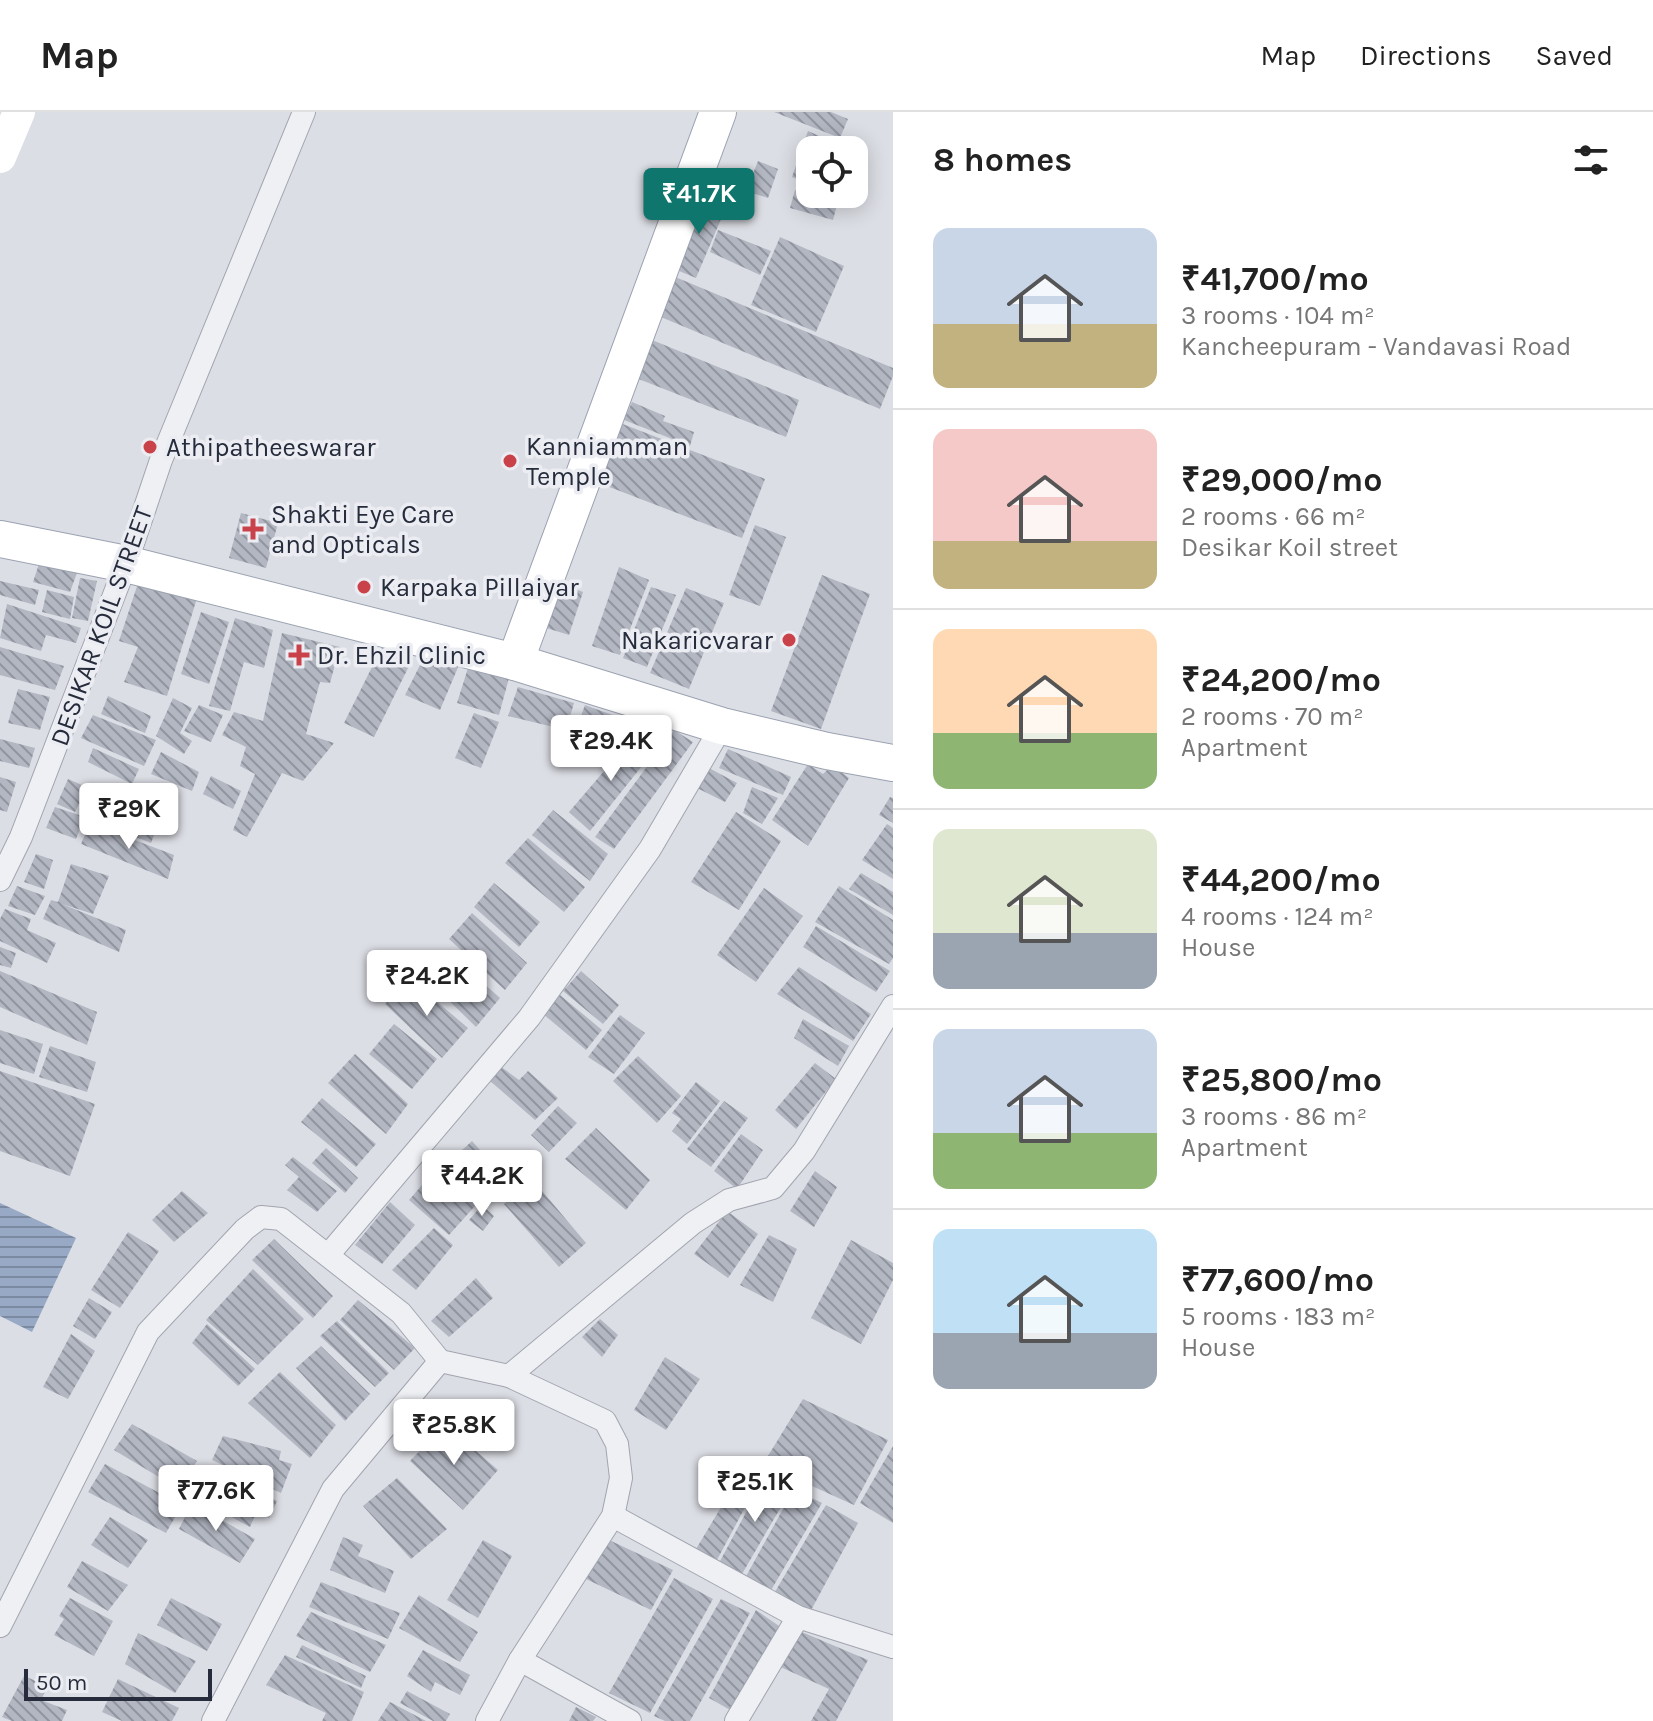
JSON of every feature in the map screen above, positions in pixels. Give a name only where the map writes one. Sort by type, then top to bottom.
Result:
[{"type":"main road","points":[[515,662],[718,112]]},
{"type":"main road","points":[[0,539],[126,564],[515,662],[722,726],[893,763]]},
{"type":"street","points":[[0,157],[19,112]]},
{"type":"street","name":"DESIKAR KOIL STREET","points":[[0,880],[21,837],[126,564],[161,460],[304,112]]},
{"type":"street","points":[[329,1254],[529,1018],[650,849],[722,726]]},
{"type":"street","points":[[509,1376],[693,1223],[729,1200],[773,1188],[804,1151],[893,1006]]},
{"type":"street","points":[[0,1626],[148,1332],[245,1229],[261,1217],[281,1219],[401,1313],[440,1361],[509,1376],[605,1421],[617,1444],[621,1478],[613,1516],[520,1660],[487,1721]]},
{"type":"street","points":[[213,1721],[333,1489],[440,1361]]},
{"type":"street","points":[[613,1516],[798,1617],[893,1647]]},
{"type":"street","points":[[736,1721],[798,1617]]},
{"type":"street","points":[[520,1660],[630,1721]]},
{"type":"water","points":[[0,1203],[76,1238],[32,1332],[0,1316]]},
{"type":"building","points":[[774,112],[831,112],[848,119],[841,136]]},
{"type":"building","points":[[758,161],[778,169],[768,198],[746,191]]},
{"type":"building","points":[[795,190],[796,208],[836,208],[833,220],[790,208]]},
{"type":"building","points":[[700,194],[727,205],[696,278],[672,268]]},
{"type":"building","points":[[718,230],[771,251],[760,275],[710,252]]},
{"type":"building","points":[[780,237],[844,266],[816,332],[751,305]]},
{"type":"building","points":[[668,274],[893,368],[893,376],[880,409],[649,312]]},
{"type":"building","points":[[652,340],[799,400],[786,437],[636,378]]},
{"type":"building","points":[[632,402],[665,416],[663,421],[694,432],[690,446],[624,420]]},
{"type":"building","points":[[620,423],[765,479],[742,538],[599,483]]},
{"type":"building","points":[[241,513],[278,523],[266,568],[229,558]]},
{"type":"building","points":[[755,525],[786,537],[760,606],[729,595]]},
{"type":"building","points":[[41,558],[78,570],[70,592],[33,582]]},
{"type":"building","points":[[619,567],[649,580],[620,655],[592,646]]},
{"type":"building","points":[[822,575],[870,594],[821,729],[771,711]]},
{"type":"building","points":[[140,577],[197,598],[167,696],[124,682],[138,647],[119,641]]},
{"type":"building","points":[[80,578],[97,581],[88,621],[72,618]]},
{"type":"building","points":[[0,581],[39,590],[35,605],[0,595]]},
{"type":"building","points":[[556,582],[583,592],[569,635],[540,626]]},
{"type":"building","points":[[651,587],[676,595],[647,667],[623,658]]},
{"type":"building","points":[[686,588],[724,603],[689,689],[650,673]]},
{"type":"building","points":[[47,590],[74,597],[70,619],[42,612]]},
{"type":"building","points":[[7,604],[81,628],[76,643],[46,635],[41,651],[0,638]]},
{"type":"building","points":[[201,612],[229,622],[209,684],[181,674]]},
{"type":"building","points":[[235,618],[273,630],[264,668],[244,662],[230,711],[209,706]]},
{"type":"building","points":[[282,633],[340,647],[330,683],[320,682],[306,734],[334,743],[303,781],[282,773],[247,837],[233,830],[255,774],[240,766],[246,747],[222,735],[234,712],[263,721]]},
{"type":"building","points":[[384,643],[413,658],[374,737],[344,723]]},
{"type":"building","points":[[0,647],[64,666],[55,690],[0,675]]},
{"type":"building","points":[[425,655],[459,665],[440,710],[405,695]]},
{"type":"building","points":[[468,668],[509,678],[499,715],[457,703]]},
{"type":"building","points":[[518,687],[574,703],[566,730],[508,716]]},
{"type":"building","points":[[18,689],[50,697],[40,730],[8,723]]},
{"type":"building","points":[[108,696],[151,716],[145,733],[101,714]]},
{"type":"building","points":[[173,698],[192,708],[180,733],[192,741],[184,754],[156,736]]},
{"type":"building","points":[[199,705],[223,715],[211,742],[184,731]]},
{"type":"building","points":[[585,705],[615,716],[605,742],[575,732]]},
{"type":"building","points":[[474,713],[499,722],[481,768],[455,758]]},
{"type":"building","points":[[93,715],[156,740],[144,766],[81,738]]},
{"type":"building","points":[[674,730],[693,742],[614,849],[595,837]]},
{"type":"building","points":[[634,736],[654,751],[590,831],[569,812]]},
{"type":"building","points":[[0,739],[35,748],[29,768],[0,761]]},
{"type":"building","points":[[93,748],[139,769],[132,784],[88,762]]},
{"type":"building","points":[[728,749],[791,777],[783,795],[719,768]]},
{"type":"building","points":[[161,752],[199,772],[192,791],[151,774]]},
{"type":"building","points":[[808,764],[823,774],[832,765],[849,778],[808,846],[772,820]]},
{"type":"building","points":[[709,768],[737,783],[725,802],[695,787]]},
{"type":"building","points":[[211,776],[241,791],[233,809],[203,794]]},
{"type":"building","points":[[0,777],[16,782],[7,812],[0,810]]},
{"type":"building","points":[[68,779],[96,791],[89,809],[79,804],[75,812],[57,804]]},
{"type":"building","points":[[752,787],[778,798],[762,824],[743,813]]},
{"type":"building","points":[[890,797],[893,798],[893,823],[879,815]]},
{"type":"building","points":[[105,800],[159,822],[151,843],[96,821]]},
{"type":"building","points":[[55,807],[85,817],[76,839],[46,828]]},
{"type":"building","points":[[553,810],[608,854],[590,881],[532,835]]},
{"type":"building","points":[[736,812],[781,841],[739,910],[691,882]]},
{"type":"building","points":[[90,823],[174,855],[168,879],[81,844]]},
{"type":"building","points":[[887,824],[893,828],[893,879],[862,860]]},
{"type":"building","points":[[528,838],[585,887],[564,912],[505,863]]},
{"type":"building","points":[[36,854],[53,860],[44,889],[24,882]]},
{"type":"building","points":[[71,864],[109,876],[93,914],[62,904],[126,930],[119,952],[43,919],[51,900],[58,902]]},
{"type":"building","points":[[861,873],[893,892],[893,915],[849,889]]},
{"type":"building","points":[[494,883],[540,922],[519,947],[474,907]]},
{"type":"building","points":[[17,886],[45,896],[35,915],[8,906]]},
{"type":"building","points":[[839,886],[893,920],[893,958],[889,964],[815,922]]},
{"type":"building","points":[[764,888],[803,916],[756,982],[717,955]]},
{"type":"building","points":[[5,909],[31,919],[27,930],[56,943],[47,963],[0,941],[0,919]]},
{"type":"building","points":[[472,913],[527,963],[505,990],[449,939]]},
{"type":"building","points":[[816,926],[890,971],[876,992],[803,947]]},
{"type":"building","points":[[0,947],[16,953],[11,968],[0,965]]},
{"type":"building","points":[[455,958],[500,998],[476,1027],[433,985]]},
{"type":"building","points":[[799,967],[871,1014],[853,1041],[777,994]]},
{"type":"building","points":[[0,971],[97,1012],[87,1045],[0,1007]]},
{"type":"building","points":[[581,971],[619,1005],[603,1024],[563,991]]},
{"type":"building","points":[[409,978],[468,1028],[442,1058],[385,1004]]},
{"type":"building","points":[[560,995],[602,1030],[586,1050],[542,1013]]},
{"type":"building","points":[[620,1015],[645,1033],[614,1074],[588,1057]]},
{"type":"building","points":[[803,1019],[849,1046],[838,1066],[794,1038]]},
{"type":"building","points":[[394,1024],[437,1059],[412,1089],[369,1054]]},
{"type":"building","points":[[0,1030],[43,1044],[34,1074],[0,1063]]},
{"type":"building","points":[[50,1046],[96,1062],[87,1092],[39,1077]]},
{"type":"building","points":[[355,1054],[408,1104],[386,1134],[328,1083]]},
{"type":"building","points":[[638,1056],[681,1096],[657,1123],[613,1081]]},
{"type":"building","points":[[815,1063],[836,1079],[796,1129],[775,1110]]},
{"type":"building","points":[[500,1066],[519,1080],[528,1071],[558,1098],[535,1120],[489,1080]]},
{"type":"building","points":[[0,1071],[95,1104],[70,1176],[0,1151]]},
{"type":"building","points":[[696,1082],[720,1101],[687,1144],[672,1131],[681,1119],[672,1113]]},
{"type":"building","points":[[322,1098],[376,1144],[356,1167],[301,1122]]},
{"type":"building","points":[[724,1101],[748,1118],[711,1167],[687,1149]]},
{"type":"building","points":[[558,1106],[577,1123],[549,1152],[531,1135]]},
{"type":"building","points":[[596,1128],[650,1180],[626,1210],[565,1159]]},
{"type":"building","points":[[741,1134],[763,1150],[737,1189],[714,1171]]},
{"type":"building","points":[[472,1141],[504,1177],[483,1197],[447,1164]]},
{"type":"building","points":[[326,1148],[358,1178],[345,1193],[312,1163]]},
{"type":"building","points":[[293,1157],[337,1191],[317,1212],[287,1190],[299,1177],[285,1165]]},
{"type":"building","points":[[436,1169],[475,1206],[449,1235],[409,1200]]},
{"type":"building","points":[[815,1171],[837,1187],[814,1227],[790,1211]]},
{"type":"building","points":[[532,1179],[586,1243],[559,1267],[504,1204]]},
{"type":"building","points":[[182,1191],[208,1213],[174,1242],[152,1220]]},
{"type":"building","points":[[390,1202],[415,1225],[382,1264],[355,1245]]},
{"type":"building","points":[[482,1205],[494,1216],[483,1231],[469,1220]]},
{"type":"building","points":[[727,1211],[758,1234],[728,1278],[694,1254]]},
{"type":"building","points":[[434,1228],[453,1245],[416,1290],[392,1270]]},
{"type":"building","points":[[128,1232],[159,1251],[120,1308],[91,1290]]},
{"type":"building","points":[[769,1235],[797,1249],[773,1302],[740,1285]]},
{"type":"building","points":[[274,1239],[333,1296],[313,1318],[252,1260]]},
{"type":"building","points":[[851,1240],[893,1263],[893,1280],[861,1344],[811,1318]]},
{"type":"building","points":[[253,1269],[304,1319],[258,1365],[206,1320]]},
{"type":"building","points":[[476,1278],[493,1298],[449,1337],[431,1321]]},
{"type":"building","points":[[89,1298],[112,1312],[95,1339],[73,1326]]},
{"type":"building","points":[[358,1300],[415,1348],[394,1370],[340,1320]]},
{"type":"building","points":[[600,1319],[618,1335],[602,1357],[582,1337]]},
{"type":"building","points":[[337,1321],[389,1373],[375,1387],[320,1336]]},
{"type":"building","points":[[207,1324],[255,1369],[238,1386],[192,1343]]},
{"type":"building","points":[[71,1334],[95,1351],[68,1399],[43,1387]]},
{"type":"building","points":[[321,1346],[370,1394],[345,1421],[296,1368]]},
{"type":"building","points":[[665,1357],[700,1379],[666,1430],[634,1410]]},
{"type":"building","points":[[280,1372],[336,1425],[310,1458],[248,1403]]},
{"type":"building","points":[[803,1399],[888,1440],[854,1505],[763,1464]]},
{"type":"building","points":[[132,1424],[197,1461],[179,1489],[114,1450]]},
{"type":"building","points":[[445,1424],[498,1470],[463,1510],[410,1461]]},
{"type":"building","points":[[223,1436],[281,1451],[279,1460],[292,1464],[281,1493],[212,1460]]},
{"type":"building","points":[[893,1446],[893,1523],[860,1503]]},
{"type":"building","points":[[105,1464],[182,1505],[166,1533],[88,1492]]},
{"type":"building","points":[[209,1466],[277,1501],[269,1518],[256,1513],[250,1527],[193,1496]]},
{"type":"building","points":[[766,1475],[792,1488],[742,1574],[719,1563]]},
{"type":"building","points":[[397,1478],[447,1529],[411,1559],[363,1506]]},
{"type":"building","points":[[732,1489],[750,1498],[717,1560],[696,1549]]},
{"type":"building","points":[[794,1489],[822,1503],[770,1592],[744,1580]]},
{"type":"building","points":[[192,1503],[255,1539],[240,1563],[179,1529]]},
{"type":"building","points":[[826,1505],[858,1523],[809,1614],[772,1597]]},
{"type":"building","points":[[110,1517],[148,1540],[128,1568],[91,1545]]},
{"type":"building","points":[[343,1537],[363,1545],[358,1556],[394,1571],[385,1593],[330,1570]]},
{"type":"building","points":[[483,1540],[512,1556],[478,1618],[447,1600]]},
{"type":"building","points":[[609,1540],[673,1570],[651,1610],[586,1579]]},
{"type":"building","points":[[82,1561],[128,1585],[108,1611],[67,1587]]},
{"type":"building","points":[[674,1578],[713,1599],[650,1713],[609,1693]]},
{"type":"building","points":[[321,1582],[400,1613],[388,1639],[309,1607]]},
{"type":"building","points":[[419,1595],[478,1632],[460,1662],[399,1628]]},
{"type":"building","points":[[70,1598],[113,1621],[94,1656],[54,1635],[64,1619],[59,1616]]},
{"type":"building","points":[[171,1598],[222,1624],[207,1651],[157,1625]]},
{"type":"building","points":[[721,1599],[750,1613],[690,1721],[665,1721],[654,1716]]},
{"type":"building","points":[[756,1610],[779,1626],[732,1711],[709,1698]]},
{"type":"building","points":[[311,1612],[386,1645],[370,1672],[296,1636]]},
{"type":"building","points":[[797,1630],[868,1660],[836,1721],[811,1721],[829,1689],[776,1665]]},
{"type":"building","points":[[138,1633],[196,1661],[175,1693],[125,1664]]},
{"type":"building","points":[[302,1645],[366,1676],[361,1688],[296,1657]]},
{"type":"building","points":[[423,1650],[470,1675],[460,1695],[435,1682],[431,1692],[407,1676]]},
{"type":"building","points":[[285,1655],[364,1692],[352,1721],[322,1721],[326,1713],[266,1685]]},
{"type":"building","points":[[24,1676],[48,1686],[41,1700],[67,1710],[62,1721],[12,1721],[2,1717]]},
{"type":"building","points":[[118,1679],[179,1708],[172,1721],[122,1721],[102,1712]]},
{"type":"building","points":[[407,1691],[450,1714],[446,1721],[433,1721],[400,1703]]},
{"type":"building","points":[[390,1702],[426,1721],[378,1721]]},
{"type":"building","points":[[576,1707],[596,1717],[593,1721],[569,1721]]},
{"type":"place","name":"Athipatheeswarar","points":[[150,447]]},
{"type":"place","name":"Kanniamman Temple","points":[[510,461]]},
{"type":"place","name":"Shakti Eye Care and Opticals","points":[[253,529]]},
{"type":"place","name":"Karpaka Pillaiyar","points":[[364,587]]},
{"type":"place","name":"Nakaricvarar","points":[[789,640]]},
{"type":"place","name":"Dr. Ehzil Clinic","points":[[299,655]]}]
